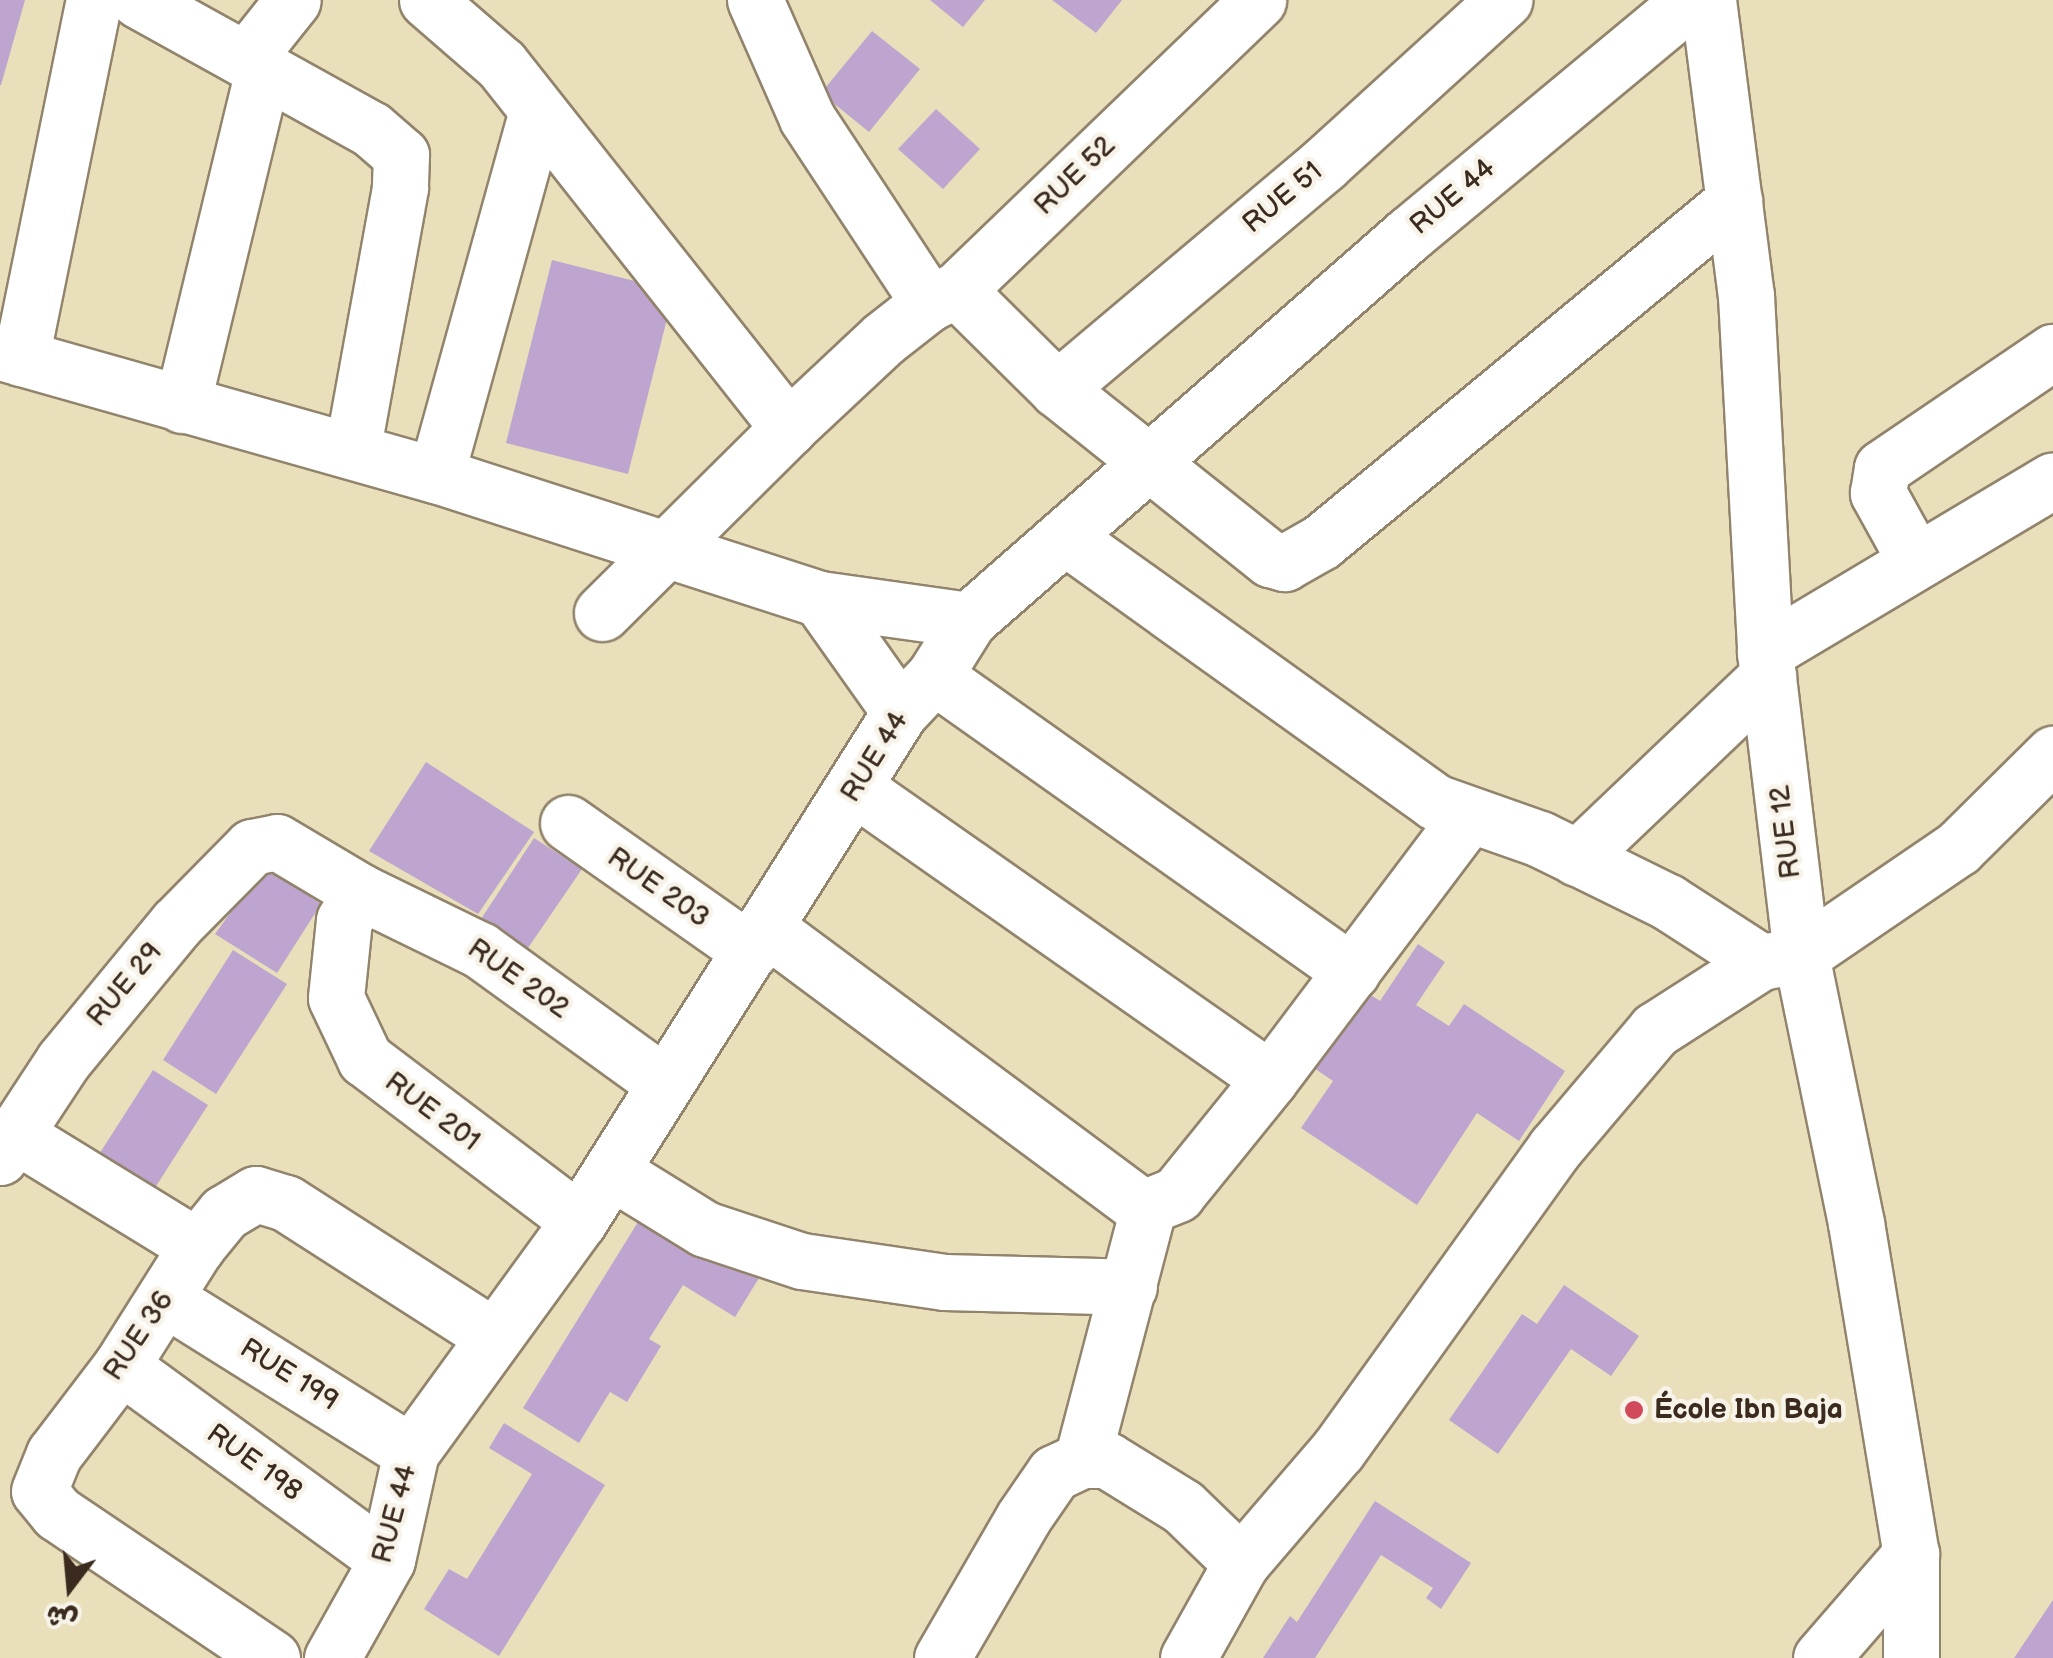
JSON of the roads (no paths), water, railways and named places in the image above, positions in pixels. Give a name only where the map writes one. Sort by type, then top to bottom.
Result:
[{"type":"street","points":[[94,0],[11,355],[436,475],[820,599],[968,620]]},
{"type":"street","points":[[138,0],[372,129],[404,166],[352,452]]},
{"type":"street","points":[[182,405],[254,64],[292,0]]},
{"type":"street","points":[[755,0],[807,118],[943,296],[1270,559],[1299,559],[1734,201]]},
{"type":"street","name":"RUE 52","points":[[665,549],[883,340],[943,296],[1258,0]]},
{"type":"street","name":"RUE 51","points":[[1057,389],[1324,164],[1504,0]]},
{"type":"street","name":"RUE 12","points":[[1681,5],[1734,201],[1746,296],[1781,959],[1856,1223],[1911,1554],[1911,1658]]},
{"type":"street","name":"RUE 44","points":[[332,1658],[387,1560],[411,1452],[579,1221],[855,788],[968,620],[1068,539],[1409,234],[1681,5]]},
{"type":"street","points":[[460,6],[536,116],[788,428]]},
{"type":"street","points":[[436,475],[536,116]]},
{"type":"street","points":[[1914,560],[1878,493],[1882,468],[2053,352]]},
{"type":"street","points":[[1576,858],[1767,664],[1914,560],[2053,480]]},
{"type":"street","points":[[1068,539],[1406,783],[1469,815],[1576,858],[1781,959]]},
{"type":"street","points":[[602,613],[665,549]]},
{"type":"street","points":[[820,599],[917,694],[1352,972]]},
{"type":"street","points":[[1188,1658],[1241,1563],[1338,1450],[1426,1321],[1621,1066],[1683,1008],[1781,959],[1958,848],[2053,754]]},
{"type":"street","points":[[855,788],[1270,1079]]},
{"type":"street","points":[[1082,1460],[1148,1208],[1177,1194],[1270,1079],[1469,815]]},
{"type":"street","name":"RUE 203","points":[[568,824],[758,940],[1148,1208]]},
{"type":"street","name":"RUE 29","points":[[7,1145],[87,1031],[176,924],[252,847],[277,842],[360,892]]},
{"type":"street","name":"RUE 202","points":[[360,892],[480,950],[665,1084]]},
{"type":"street","name":"RUE 201","points":[[360,892],[344,920],[335,961],[336,998],[366,1059],[579,1221]]},
{"type":"street","points":[[7,1145],[197,1246]]},
{"type":"street","points":[[611,1171],[705,1230],[802,1260],[944,1282],[1128,1287]]},
{"type":"street","name":"RUE 36","points":[[272,1658],[82,1530],[46,1503],[38,1491],[41,1476],[121,1366],[197,1246],[232,1206],[256,1194],[308,1216],[493,1336]]},
{"type":"street","name":"RUE 199","points":[[166,1299],[411,1452]]},
{"type":"street","name":"RUE 198","points":[[121,1366],[387,1560]]},
{"type":"street","points":[[942,1658],[1054,1473],[1082,1460],[1107,1460],[1183,1508],[1241,1563]]},
{"type":"street","points":[[1821,1658],[1911,1554]]},
{"type":"place","name":"École Ibn Baja","points":[[1634,1410]]}]
